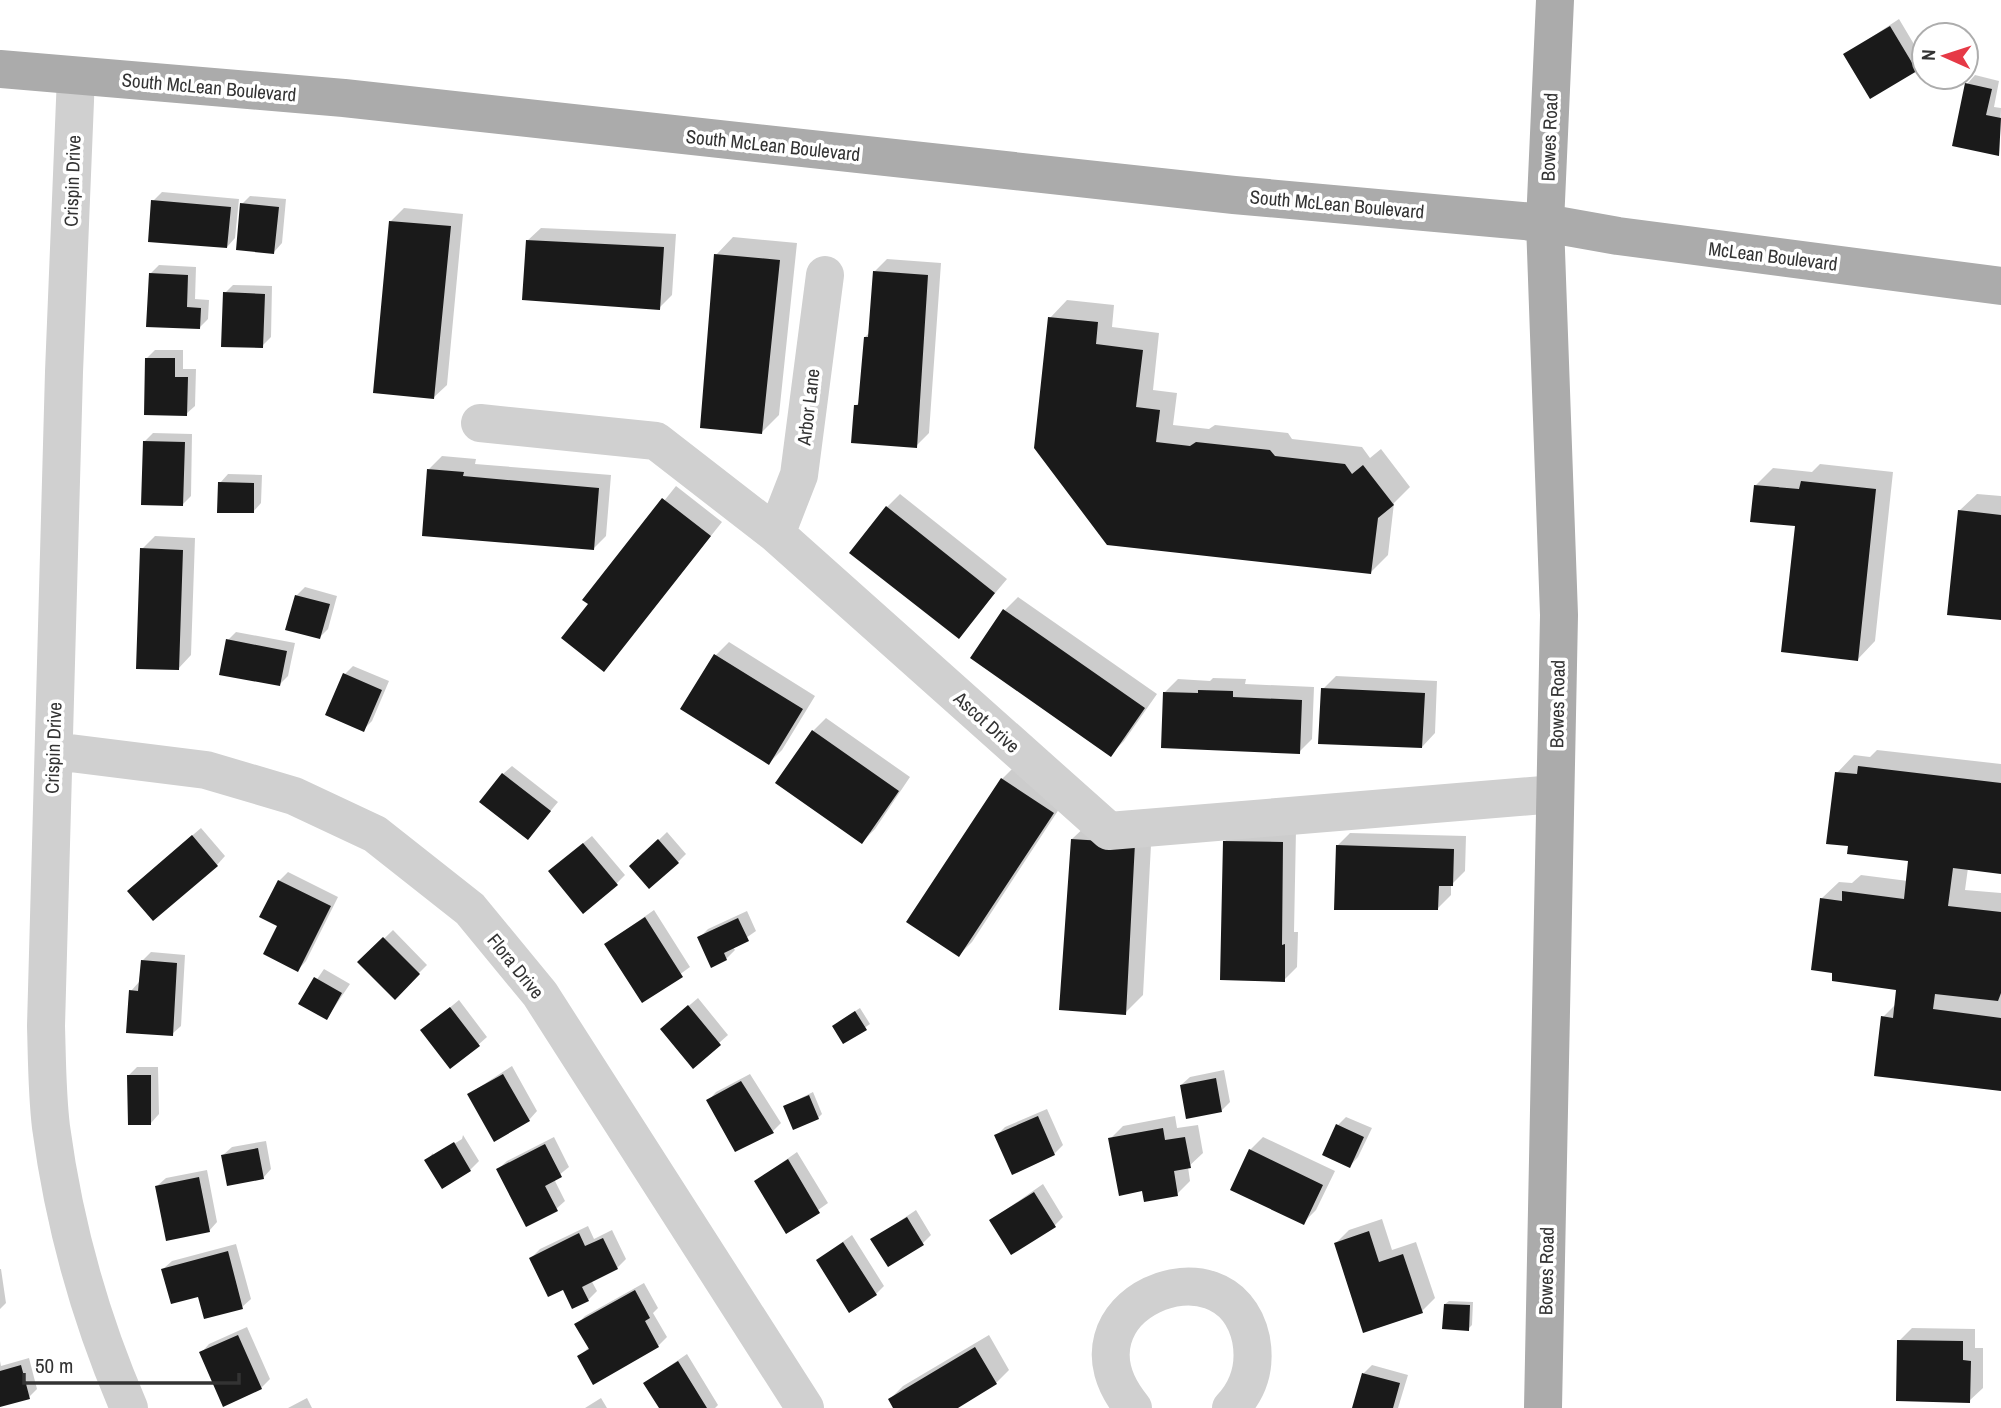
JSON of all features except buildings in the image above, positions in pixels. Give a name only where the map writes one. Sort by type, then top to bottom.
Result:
[{"type":"main road","name":"Bowes Road","points":[[1543,1408],[1559,615],[1545,223],[1555,0]]},
{"type":"main road","name":"South McLean Boulevard","points":[[0,69],[344,98],[1221,193],[1545,223]]},
{"type":"main road","name":"McLean Boulevard","points":[[1545,223],[1618,236],[2001,286]]},
{"type":"street","name":"Crispin Drive","points":[[76,76],[46,1026],[51,1125],[65,1212],[102,1345],[129,1408]]},
{"type":"street","name":"Arbor Lane","points":[[776,534],[799,475],[825,275]]},
{"type":"street","name":"Ascot Drive","points":[[480,423],[656,441],[776,534],[1109,831],[1555,794]]},
{"type":"street","name":"Flora Drive","points":[[54,751],[206,770],[294,796],[374,834],[470,909],[540,994],[805,1408]]},
{"type":"street","points":[[1120,1404],[1112,1364],[1116,1330],[1125,1315],[1151,1293],[1184,1286],[1209,1291],[1231,1305],[1249,1334],[1252,1367],[1248,1384],[1231,1408]]}]
